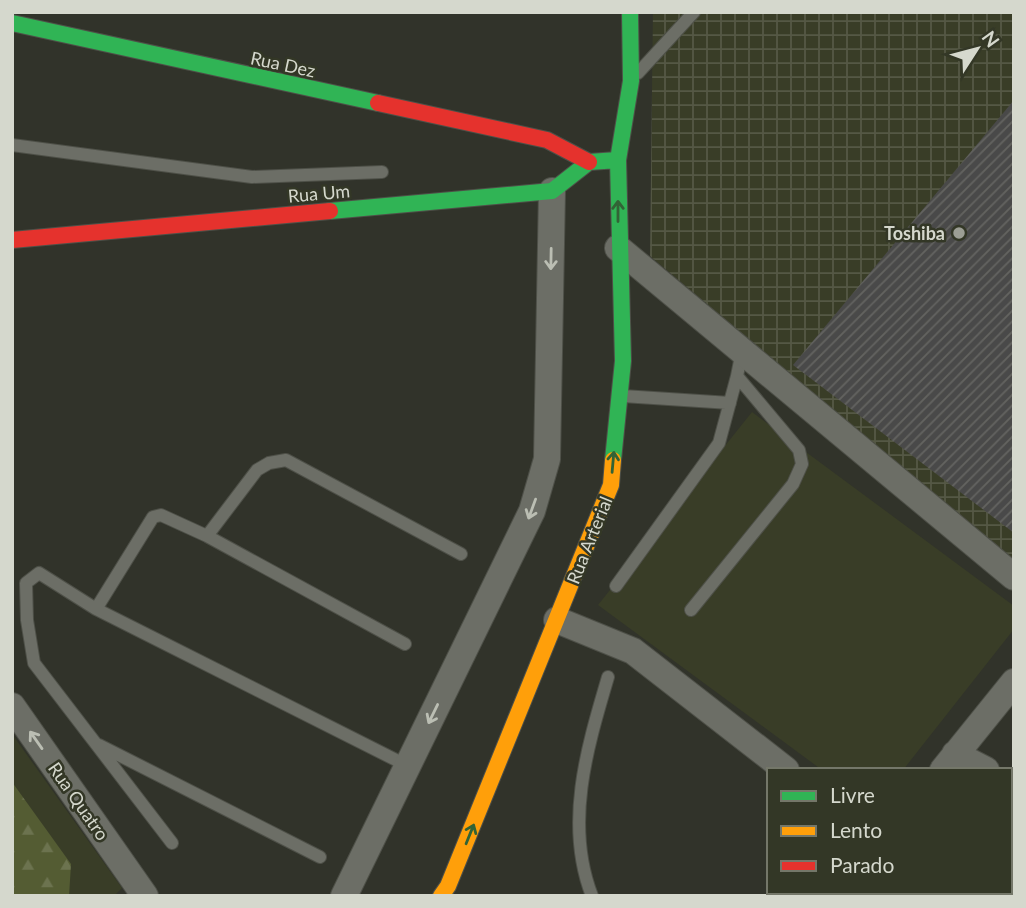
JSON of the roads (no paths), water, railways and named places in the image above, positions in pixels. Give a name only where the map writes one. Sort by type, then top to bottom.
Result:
[{"type":"street","name":"Rua Arterial","points":[[442,896],[611,485],[623,361],[618,248],[618,160],[631,81],[630,12]]},
{"type":"street","name":"Rua Dez","points":[[12,23],[49,22],[547,140],[589,162]]},
{"type":"street","points":[[344,896],[533,512],[547,459],[552,191],[589,162],[618,160]]},
{"type":"street","name":"Rua Um","points":[[12,240],[552,191]]},
{"type":"street","points":[[618,248],[739,363],[1014,577]]},
{"type":"street","points":[[557,620],[634,651],[783,768]]},
{"type":"street","points":[[977,768],[949,762],[1014,682]]},
{"type":"street","name":"Rua Quatro","points":[[12,706],[145,896]]},
{"type":"lane","points":[[631,81],[694,12]]},
{"type":"lane","points":[[12,145],[252,177],[382,172]]},
{"type":"lane","points":[[616,586],[719,443],[739,363]]},
{"type":"lane","points":[[691,610],[793,484],[803,464],[799,450],[739,363]]},
{"type":"lane","points":[[619,396],[730,403]]},
{"type":"lane","points":[[207,536],[257,470],[269,463],[286,460],[461,554]]},
{"type":"lane","points":[[96,609],[153,517],[161,515],[207,536],[405,645]]},
{"type":"lane","points":[[172,843],[34,663],[27,620],[26,583],[39,573],[96,609],[408,766]]},
{"type":"lane","points":[[592,896],[578,807],[591,737],[608,677]]},
{"type":"lane","points":[[96,743],[320,857]]},
{"type":"place","name":"Toshiba","points":[[959,233]]}]
